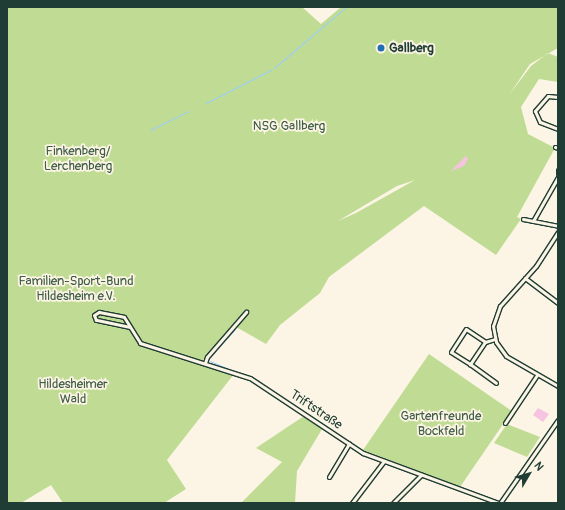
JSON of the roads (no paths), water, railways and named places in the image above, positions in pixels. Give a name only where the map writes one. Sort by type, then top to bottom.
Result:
[{"type":"street","points":[[558,96],[548,96],[535,111],[540,122],[558,129]]},
{"type":"street","points":[[533,221],[558,176]]},
{"type":"street","points":[[523,218],[558,226]]},
{"type":"street","points":[[558,232],[525,278],[497,311],[493,326],[495,339],[506,356],[537,376],[558,386]]},
{"type":"street","points":[[525,278],[558,303]]},
{"type":"street","name":"Triftstraße","points":[[130,327],[96,320],[94,315],[99,312],[124,317],[140,343],[250,378],[349,444],[384,461],[499,503]]},
{"type":"street","points":[[206,363],[207,356],[246,312]]},
{"type":"street","points":[[485,342],[466,329],[451,352],[496,383]]},
{"type":"street","points":[[470,364],[485,342],[495,339]]},
{"type":"street","points":[[505,423],[537,376]]},
{"type":"street","points":[[499,503],[558,420]]},
{"type":"street","points":[[328,477],[349,444]]},
{"type":"street","points":[[352,503],[384,461]]},
{"type":"street","points":[[393,503],[421,475]]},
{"type":"waterway","points":[[274,68],[346,7]]},
{"type":"waterway","points":[[206,103],[271,70]]},
{"type":"waterway","points":[[150,130],[189,111]]},
{"type":"waterway","points":[[209,358],[234,330]]},
{"type":"waterway","points":[[210,361],[229,369]]},
{"type":"place","name":"Gallberg","points":[[381,48]]},
{"type":"park label","name":"NSG Gallberg","points":[[289,126]]},
{"type":"park label","name":"Finkenberg/ Lerchenberg","points":[[78,160]]},
{"type":"park label","name":"Familien-Sport-Bund Hildesheim e.V.","points":[[76,290]]},
{"type":"park label","name":"Hildesheimer Wald","points":[[73,392]]},
{"type":"park label","name":"Gartenfreunde Bockfeld","points":[[441,424]]}]
